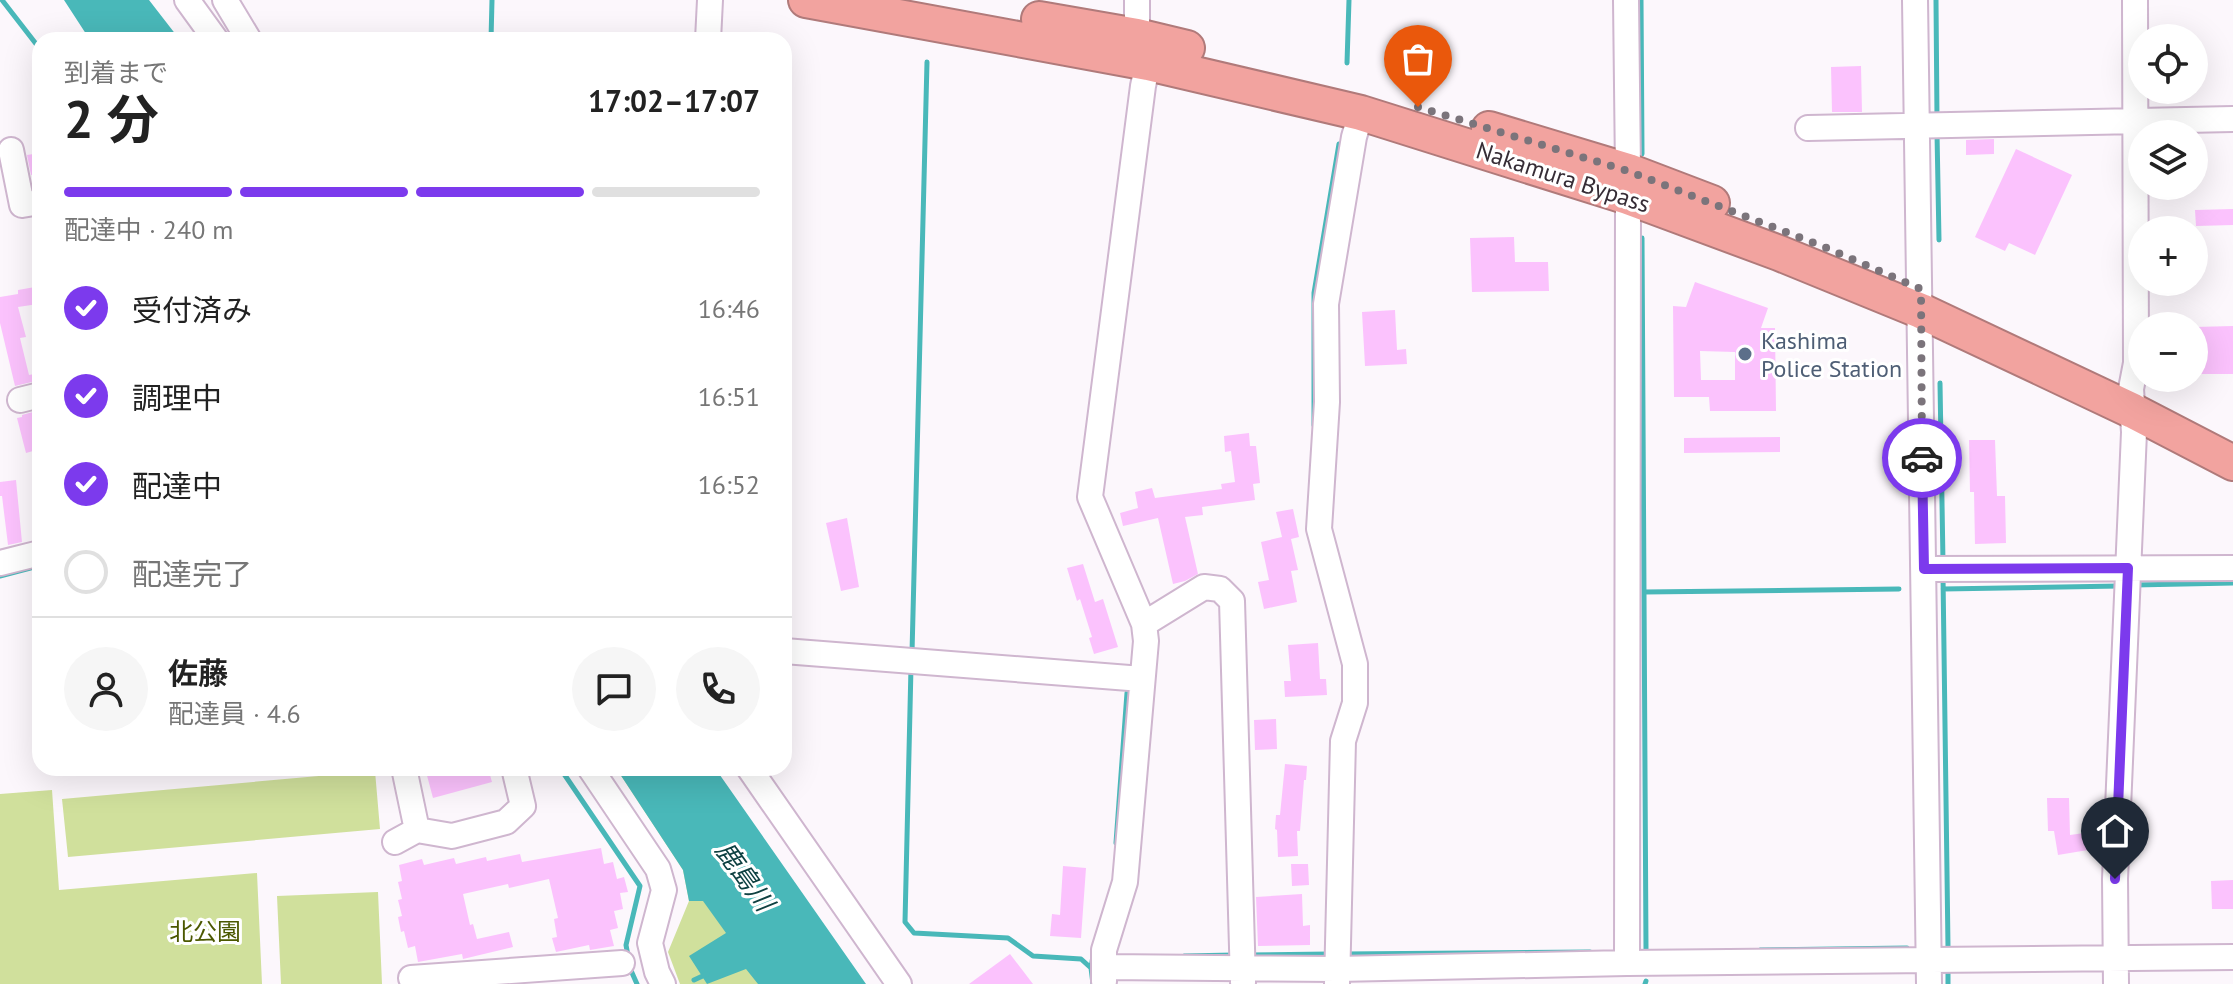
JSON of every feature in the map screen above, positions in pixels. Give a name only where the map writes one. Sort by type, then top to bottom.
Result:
[{"type":"highway","name":"Nakamura Bypass","points":[[806,0],[1142,50],[1358,89],[1628,184],[1822,246],[1921,300],[2233,445]]},
{"type":"highway","name":"Nakamura Bypass","points":[[932,0],[1142,50],[1361,113],[1628,184]]},
{"type":"highway","name":"Nakamura Bypass","points":[[2132,400],[2233,463]]},
{"type":"street","points":[[187,0],[210,32]]},
{"type":"street","points":[[225,0],[244,32]]},
{"type":"street","points":[[708,32],[710,0]]},
{"type":"street","points":[[1137,0],[1143,86],[1090,497],[1144,624],[1146,641],[1125,882],[1104,967],[1337,966],[1627,953],[1929,972],[2116,958],[2233,957]]},
{"type":"street","points":[[1626,0],[1627,953]]},
{"type":"street","points":[[1915,0],[1931,127],[1921,300],[1936,569],[1929,972]]},
{"type":"street","points":[[2135,0],[2136,120]]},
{"type":"street","points":[[1337,966],[1343,741],[1355,703],[1355,664],[1319,529],[1327,402],[1326,304],[1354,137],[1361,113]]},
{"type":"street","points":[[2184,120],[2233,119]]},
{"type":"street","points":[[1808,128],[2128,121]]},
{"type":"street","points":[[11,150],[22,205],[32,203]]},
{"type":"street","points":[[2116,984],[2115,879],[2132,400],[2136,363],[2136,200]]},
{"type":"street","points":[[0,563],[32,555]]},
{"type":"street","points":[[1936,569],[2233,568]]},
{"type":"street","points":[[1144,624],[1204,587],[1220,589],[1232,601],[1242,966]]},
{"type":"street","points":[[792,652],[1142,679]]},
{"type":"street","points":[[406,776],[417,830]]},
{"type":"street","points":[[395,842],[417,830],[452,836],[506,822],[523,806],[516,776]]},
{"type":"street","points":[[595,776],[658,869],[664,890],[650,943],[663,984]]},
{"type":"street","points":[[755,776],[899,984]]},
{"type":"street","points":[[411,978],[595,975],[622,963]]},
{"type":"green space","points":[[319,776],[375,776],[380,829],[68,857],[62,799]]},
{"type":"green space","points":[[621,776],[809,984],[680,984],[668,952],[689,901],[683,870]]},
{"type":"green space","name":"北公園","points":[[52,790],[59,890],[257,873],[262,984],[0,984],[0,794]]},
{"type":"green space","points":[[378,892],[382,984],[281,984],[277,896]]},
{"type":"water","points":[[64,0],[149,0],[174,32],[85,32]]},
{"type":"water","name":"鹿島川","points":[[621,776],[721,776],[866,984],[758,984],[746,969],[707,984],[689,956],[726,933],[703,901],[689,901],[683,870]]},
{"type":"building","points":[[1861,66],[1862,112],[1832,112],[1831,67]]},
{"type":"building","points":[[1994,139],[1994,154],[1966,155],[1966,140]]},
{"type":"building","points":[[2016,149],[2072,175],[2035,255],[2009,243],[2005,251],[1975,237]]},
{"type":"building","points":[[32,154],[32,175],[31,175],[27,155]]},
{"type":"building","points":[[2233,209],[2233,225],[2208,226],[2208,216],[2195,216],[2195,210]]},
{"type":"building","points":[[1514,237],[1515,262],[1548,262],[1549,291],[1472,292],[1470,238]]},
{"type":"building","points":[[1695,282],[1768,308],[1761,328],[1775,328],[1776,411],[1710,411],[1709,397],[1674,397],[1673,306],[1686,307]],"holes":[[[1700,351],[1735,352],[1735,380],[1701,380]]]},
{"type":"building","points":[[32,288],[32,305],[18,307],[26,337],[20,338],[32,382],[15,386],[0,323],[0,297],[18,294],[18,290]]},
{"type":"building","points":[[1395,310],[1397,350],[1406,349],[1407,364],[1365,366],[1362,312]]},
{"type":"building","points":[[2233,326],[2233,374],[2208,374],[2208,327]]},
{"type":"building","points":[[32,412],[32,451],[26,453],[17,418]]},
{"type":"building","points":[[1249,433],[1250,446],[1256,446],[1260,483],[1253,484],[1255,500],[1202,507],[1203,515],[1185,517],[1198,574],[1173,584],[1158,518],[1123,526],[1120,513],[1138,508],[1135,492],[1152,488],[1155,498],[1222,489],[1221,484],[1235,482],[1231,451],[1225,452],[1224,436]]},
{"type":"building","points":[[1780,437],[1780,452],[1684,453],[1684,438]]},
{"type":"building","points":[[1969,440],[1995,440],[1997,496],[2005,496],[2006,543],[1975,544]]},
{"type":"building","points":[[16,480],[22,542],[8,545],[0,482]]},
{"type":"building","points":[[1293,509],[1299,537],[1291,539],[1298,570],[1291,571],[1297,602],[1264,609],[1258,582],[1269,580],[1261,542],[1282,537],[1276,512]]},
{"type":"building","points":[[847,518],[859,587],[841,591],[826,523]]},
{"type":"building","points":[[1083,564],[1095,602],[1103,599],[1118,647],[1094,654],[1089,638],[1092,637],[1067,568]]},
{"type":"building","points":[[1318,643],[1320,679],[1326,679],[1327,695],[1285,697],[1284,681],[1291,681],[1288,645]]},
{"type":"building","points":[[1276,719],[1277,749],[1255,750],[1254,720]]},
{"type":"building","points":[[1285,764],[1307,766],[1306,780],[1300,831],[1297,831],[1298,856],[1278,857],[1276,815],[1280,815]]},
{"type":"building","points":[[427,776],[490,776],[492,782],[433,798]]},
{"type":"building","points":[[2047,798],[2069,798],[2070,835],[2091,832],[2094,849],[2058,855],[2054,831],[2048,831]]},
{"type":"building","points":[[601,848],[604,864],[613,862],[617,879],[624,877],[628,892],[620,893],[623,909],[614,911],[618,928],[610,930],[614,946],[590,950],[589,945],[556,952],[552,938],[557,937],[554,919],[558,918],[549,879],[463,894],[470,925],[473,924],[477,939],[509,932],[513,947],[463,959],[462,954],[418,962],[415,946],[408,948],[398,917],[402,916],[398,900],[402,899],[398,882],[402,881],[399,865],[422,859],[424,865],[454,858],[456,864],[520,854],[522,862]]},
{"type":"building","points":[[1291,864],[1308,864],[1309,885],[1292,886]]},
{"type":"building","points":[[1063,866],[1086,868],[1081,938],[1050,936],[1052,914],[1060,915]]},
{"type":"building","points":[[2233,880],[2233,909],[2212,909],[2211,881]]},
{"type":"building","points":[[1302,894],[1303,926],[1310,925],[1310,945],[1258,946],[1256,897]]},
{"type":"building","points":[[1010,954],[1033,984],[969,984]]},
{"type":"waterway","points":[[2,0],[32,39]]},
{"type":"waterway","points":[[491,32],[492,0]]},
{"type":"waterway","points":[[1347,63],[1349,0]]},
{"type":"waterway","points":[[1641,0],[1642,154]]},
{"type":"waterway","points":[[1936,0],[1937,119]]},
{"type":"waterway","points":[[912,653],[927,62]]},
{"type":"waterway","points":[[1937,133],[1939,240]]},
{"type":"waterway","points":[[1314,425],[1314,293],[1339,144]]},
{"type":"waterway","points":[[1642,238],[1646,951]]},
{"type":"waterway","points":[[1940,383],[1943,562]]},
{"type":"waterway","points":[[0,576],[32,568]]},
{"type":"waterway","points":[[1943,576],[1948,947]]},
{"type":"waterway","points":[[2134,585],[2233,583]]},
{"type":"waterway","points":[[1943,589],[2120,586]]},
{"type":"waterway","points":[[1644,592],[1899,589]]},
{"type":"waterway","points":[[911,667],[905,922],[914,933],[1008,938],[1033,956],[1081,959],[1091,968]]},
{"type":"waterway","points":[[1116,843],[1127,693]]},
{"type":"waterway","points":[[565,776],[640,886],[626,945],[628,956]]},
{"type":"waterway","points":[[1760,950],[1907,948]]},
{"type":"waterway","points":[[1093,984],[1091,968],[1094,950]]},
{"type":"waterway","points":[[1344,954],[1590,952]]},
{"type":"waterway","points":[[1248,955],[1330,954]]},
{"type":"waterway","points":[[1184,956],[1234,955]]},
{"type":"waterway","points":[[629,966],[637,984]]},
{"type":"waterway","points":[[1948,969],[1948,984]]},
{"type":"waterway","points":[[694,980],[707,974]]},
{"type":"way so far","points":[[1418,107],[1628,171],[1822,246],[1921,289],[1922,458]]},
{"type":"place","name":"Kashima Police Station","points":[[1745,354]]},
{"type":"route","points":[[1922,458],[1924,569],[2128,568],[2115,879]]}]
